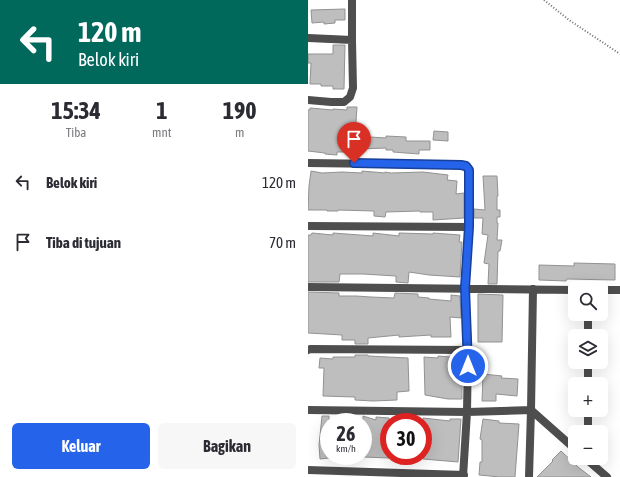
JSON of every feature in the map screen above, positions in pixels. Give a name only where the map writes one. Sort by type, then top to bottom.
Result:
[{"type":"street","points":[[308,100],[344,102],[350,97],[353,88],[352,0]]},
{"type":"street","points":[[308,38],[352,40]]},
{"type":"street","points":[[308,162],[454,165],[466,166],[469,170],[469,227],[465,288],[468,350],[464,476],[308,470]]},
{"type":"street","points":[[308,226],[469,227]]},
{"type":"street","points":[[308,287],[568,290]]},
{"type":"street","points":[[529,477],[533,289]]},
{"type":"street","points":[[608,290],[620,290]]},
{"type":"street","points":[[308,350],[468,350]]},
{"type":"street","points":[[308,410],[467,412],[531,410],[568,443]]},
{"type":"street","points":[[594,465],[607,477]]},
{"type":"path","points":[[544,0],[569,20],[620,54]]},
{"type":"building","points":[[345,9],[345,20],[335,20],[335,23],[324,24],[324,22],[312,23],[311,10]]},
{"type":"building","points":[[333,45],[345,45],[344,89],[333,89],[333,86],[321,86],[321,84],[310,84],[311,63],[308,63],[308,54],[333,54]]},
{"type":"building","points":[[347,107],[357,107],[355,136],[386,138],[386,136],[406,137],[406,141],[430,141],[430,150],[419,150],[419,154],[393,152],[393,150],[386,150],[386,148],[359,149],[348,150],[348,152],[337,152],[337,155],[308,151],[308,110],[310,110],[310,108],[347,110]]},
{"type":"building","points":[[434,131],[448,132],[448,141],[433,140]]},
{"type":"building","points":[[311,171],[322,173],[362,173],[362,171],[385,173],[423,172],[448,175],[447,180],[457,181],[456,194],[464,193],[464,218],[433,220],[433,212],[420,211],[386,212],[385,217],[374,216],[374,211],[308,210]]},
{"type":"building","points":[[483,176],[497,176],[497,210],[500,210],[500,217],[497,217],[497,240],[502,240],[500,251],[498,251],[497,284],[488,284],[489,264],[484,263],[488,235],[482,234],[483,218],[474,218],[474,209],[485,210]]},
{"type":"building","points":[[312,233],[373,236],[373,233],[399,236],[399,233],[460,235],[459,242],[462,242],[460,277],[409,272],[408,283],[396,282],[396,276],[340,274],[339,282],[308,282],[308,235],[311,235]]},
{"type":"building","points":[[574,263],[615,264],[615,280],[539,280],[539,265],[574,266]]},
{"type":"building","points":[[308,292],[339,293],[339,296],[394,298],[395,293],[418,294],[418,297],[451,301],[451,295],[460,296],[461,318],[450,317],[451,337],[431,337],[431,335],[399,337],[399,335],[368,338],[368,344],[355,344],[355,340],[342,340],[342,335],[308,333]]},
{"type":"building","points":[[478,294],[503,295],[502,342],[478,342]]},
{"type":"building","points":[[355,355],[408,358],[409,391],[397,392],[397,400],[373,401],[355,400],[355,397],[323,396],[324,368],[319,368],[320,358],[333,359],[333,357],[355,357]]},
{"type":"building","points":[[438,356],[462,358],[462,399],[448,399],[425,395],[424,357],[438,358]]},
{"type":"building","points":[[483,374],[502,376],[501,378],[518,379],[517,396],[496,394],[496,401],[482,401]]},
{"type":"building","points":[[376,417],[380,417],[380,458],[372,457],[372,419],[376,420]]},
{"type":"building","points":[[432,419],[450,421],[450,419],[461,419],[458,462],[432,460]]},
{"type":"building","points":[[483,419],[499,421],[499,423],[519,424],[515,477],[479,475],[480,462],[482,462],[482,440],[480,439]]},
{"type":"building","points":[[320,435],[320,459],[319,445]]},
{"type":"building","points":[[561,451],[568,458],[568,465],[576,465],[591,477],[537,477],[553,461],[552,460]]},
{"type":"route","points":[[354,163],[461,165],[466,166],[469,170],[469,227],[465,288],[468,366]]}]
